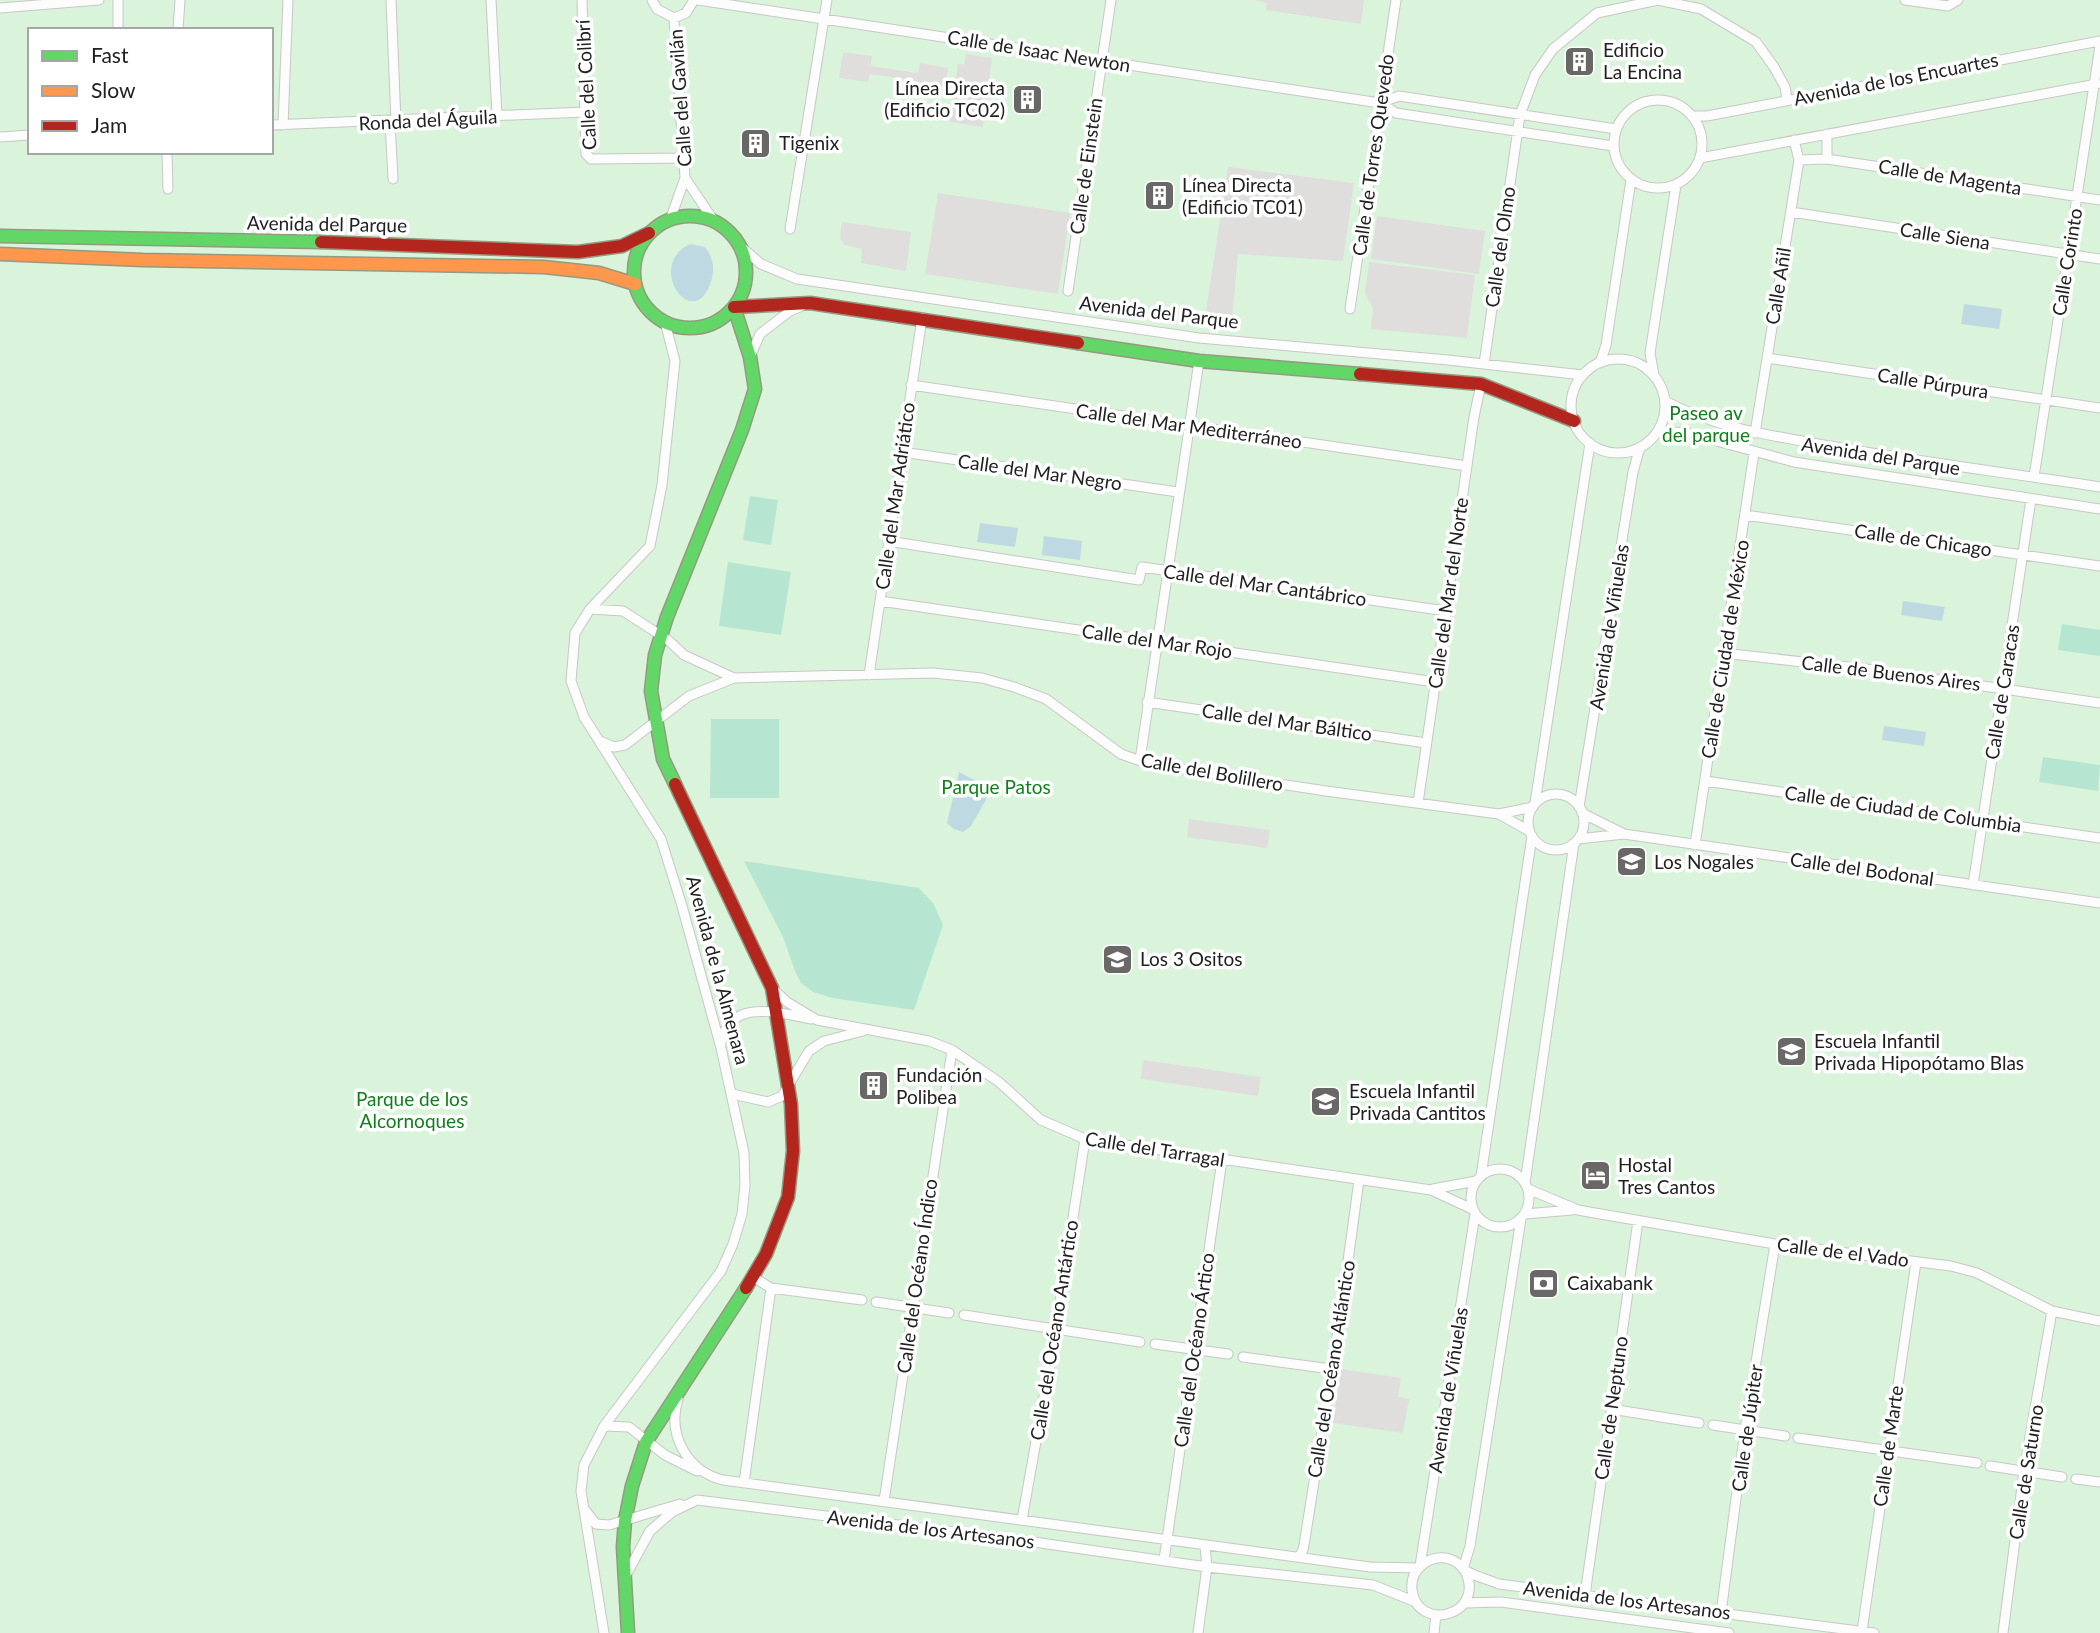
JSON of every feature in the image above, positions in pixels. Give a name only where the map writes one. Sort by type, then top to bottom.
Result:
[{"type":"street","points":[[0,8],[99,0]]},
{"type":"street","points":[[117,28],[118,0]]},
{"type":"street","points":[[178,28],[180,0]]},
{"type":"street","points":[[283,125],[288,0]]},
{"type":"street","points":[[391,0],[393,180]]},
{"type":"street","points":[[491,0],[497,116]]},
{"type":"street","name":"Calle del Colibrí","points":[[582,0],[586,154],[591,159],[684,158]]},
{"type":"street","points":[[652,0],[657,9],[674,18],[686,13],[696,0]]},
{"type":"street","name":"Calle de Isaac Newton","points":[[696,0],[1380,103],[1396,113],[1613,146]]},
{"type":"street","points":[[790,229],[827,0]]},
{"type":"street","name":"Calle de Einstein","points":[[1068,291],[1111,0]]},
{"type":"street","name":"Calle de Torres Quevedo","points":[[1350,309],[1396,0]]},
{"type":"street","name":"Calle del Olmo","points":[[1484,364],[1520,115],[1535,75],[1553,49],[1597,13],[1658,0],[1701,9],[1756,43],[1774,67],[1785,87],[1787,99]]},
{"type":"street","points":[[1905,0],[1948,6],[1958,1]]},
{"type":"street","name":"Calle del Gavilán","points":[[670,220],[685,178],[674,18]]},
{"type":"street","name":"Calle Corinto","points":[[2034,477],[2097,84],[2100,44]]},
{"type":"street","name":"Avenida de los Encuartes","points":[[1692,116],[1707,116],[1787,99],[2100,44]]},
{"type":"street","points":[[1700,158],[2097,84]]},
{"type":"street","name":"Calle de Isaac Newton","points":[[1380,103],[1399,96],[1616,129]]},
{"type":"street","points":[[1657,99],[1670,101],[1692,116],[1700,131],[1702,145],[1700,158],[1686,178],[1676,185],[1652,188],[1631,180],[1616,159],[1613,146],[1616,129],[1622,117],[1632,108],[1657,99]]},
{"type":"street","name":"Ronda del Águila","points":[[273,125],[585,112]]},
{"type":"street","points":[[1827,134],[1827,159]]},
{"type":"street","points":[[0,137],[28,135]]},
{"type":"street","name":"Calle Añil","points":[[1755,433],[1800,160],[1794,140]]},
{"type":"street","points":[[167,154],[168,189]]},
{"type":"street","name":"Calle de Magenta","points":[[1800,160],[1827,159],[2100,200]]},
{"type":"street","name":"Calle del Gavilán","points":[[685,178],[714,221]]},
{"type":"street","points":[[1600,363],[1606,345],[1631,180]]},
{"type":"street","points":[[1654,375],[1643,366],[1627,359],[1616,359],[1600,363],[1583,375],[1572,397],[1574,421],[1580,433],[1602,450],[1628,452],[1640,447],[1658,431],[1664,416],[1665,401],[1654,375],[1650,353],[1676,185]]},
{"type":"street","name":"Calle Siena","points":[[1791,212],[2100,259]]},
{"type":"street","points":[[696,216],[714,221],[729,231],[740,246],[746,276],[743,291],[725,316],[696,328],[680,328],[651,313],[641,300],[635,284],[634,266],[639,248],[649,233],[670,220],[696,216]]},
{"type":"street","name":"Avenida del Parque","points":[[0,236],[390,243],[578,252],[622,246],[649,233]]},
{"type":"street","name":"Avenida del Parque","points":[[740,246],[761,264],[797,279],[1199,338],[1583,375]]},
{"type":"street","name":"Avenida del Parque","points":[[0,254],[157,260],[544,267],[599,273],[635,284]]},
{"type":"street","points":[[750,357],[760,334],[790,311],[810,303]]},
{"type":"street","name":"Avenida del Parque","points":[[734,307],[810,303],[1199,361],[1481,384],[1574,421]]},
{"type":"street","name":"Avenida de la Almenara","points":[[628,1633],[623,1547],[625,1521],[632,1486],[646,1442],[753,1277],[770,1245],[788,1197],[793,1151],[788,1083],[772,988],[663,759],[651,691],[661,636],[755,389],[750,357],[734,307]]},
{"type":"street","name":"Calle del Mar Adriático","points":[[869,675],[922,318]]},
{"type":"street","name":"Avenida de la Almenara","points":[[604,1633],[583,1508],[581,1490],[584,1465],[604,1426],[722,1271],[742,1214],[745,1185],[744,1153],[721,1048],[661,839],[584,717],[571,681],[575,633],[590,609],[650,546],[662,485],[675,360],[665,322]]},
{"type":"street","name":"Calle Púrpura","points":[[1766,358],[2100,408]]},
{"type":"street","points":[[1140,760],[1199,361]]},
{"type":"street","name":"Calle del Mar del Norte","points":[[1418,803],[1481,384]]},
{"type":"street","name":"Calle del Mar Mediterráneo","points":[[911,386],[1467,466]]},
{"type":"street","name":"Avenida del Parque","points":[[1665,401],[1707,419],[1755,433],[1895,458],[2100,487]]},
{"type":"street","name":"Avenida del Parque","points":[[1658,431],[1687,433],[1794,462],[2100,509]]},
{"type":"street","points":[[1578,1210],[1523,1216],[1514,1224],[1497,1228],[1480,1221],[1473,1212],[1470,1195],[1478,1178],[1530,834],[1529,815],[1534,805],[1590,443]]},
{"type":"street","name":"Avenida de Viñuelas","points":[[1581,810],[1633,472],[1640,447]]},
{"type":"street","name":"Calle del Mar Negro","points":[[902,452],[1178,492]]},
{"type":"street","name":"Calle de Ciudad de México","points":[[1695,845],[1754,453]]},
{"type":"street","name":"Calle de Caracas","points":[[1973,885],[2031,499]]},
{"type":"street","name":"Calle de Chicago","points":[[1745,515],[2100,566]]},
{"type":"street","name":"Calle del Mar Cantábrico","points":[[888,541],[1139,580],[1142,567],[1446,611]]},
{"type":"street","name":"Calle del Mar Rojo","points":[[880,601],[1435,682]]},
{"type":"street","points":[[590,609],[623,611],[684,655],[734,678]]},
{"type":"street","name":"Calle de Buenos Aires","points":[[1723,653],[2004,688],[2100,703]]},
{"type":"street","name":"Calle del Bolillero","points":[[734,678],[933,673],[982,678],[1046,699],[1121,754],[1149,764],[1499,814]]},
{"type":"street","points":[[599,740],[614,747],[625,745],[654,720],[689,696],[734,678]]},
{"type":"street","name":"Calle del Mar Báltico","points":[[1147,702],[1426,743]]},
{"type":"street","name":"Calle de Ciudad de Columbia","points":[[1705,781],[2100,838]]},
{"type":"street","points":[[1499,814],[1534,805],[1551,795],[1563,795],[1581,810],[1582,831],[1576,841],[1526,1186]]},
{"type":"street","name":"Calle del Bodonal","points":[[1581,810],[1624,834]]},
{"type":"street","points":[[1499,814],[1530,834],[1537,843],[1554,850],[1576,841]]},
{"type":"street","name":"Calle del Bodonal","points":[[1576,841],[1624,834],[2100,903]]},
{"type":"street","name":"Calle del Tarragal","points":[[772,988],[787,1002],[817,1020]]},
{"type":"street","points":[[721,1048],[723,1033],[737,1017],[756,1011],[776,1013]]},
{"type":"street","name":"Calle del Tarragal","points":[[776,1013],[929,1041],[953,1050],[999,1082],[1041,1120],[1085,1139],[1432,1189],[1478,1178]]},
{"type":"street","name":"Calle del Tarragal","points":[[788,1083],[809,1051],[824,1041],[866,1030]]},
{"type":"street","name":"Calle del Océano Índico","points":[[884,1502],[953,1050]]},
{"type":"street","points":[[732,1094],[768,1102],[782,1096],[788,1083]]},
{"type":"street","name":"Calle del Océano Antártico","points":[[1022,1520],[1056,1329],[1085,1139]]},
{"type":"street","name":"Calle del Océano Ártico","points":[[1167,1540],[1222,1160]]},
{"type":"street","points":[[1464,1570],[1523,1216],[1529,1198],[1520,1177],[1506,1169],[1488,1171],[1478,1178]]},
{"type":"street","name":"Calle del Océano Atlántico","points":[[1299,1557],[1303,1550],[1359,1180]]},
{"type":"street","points":[[1526,1186],[1578,1210]]},
{"type":"street","name":"Calle del Tarragal","points":[[1432,1189],[1473,1212]]},
{"type":"street","name":"Calle de el Vado","points":[[1578,1210],[1775,1244],[1951,1266],[1977,1273],[2052,1311],[2100,1321]]},
{"type":"street","name":"Avenida de Viñuelas","points":[[1419,1567],[1473,1212]]},
{"type":"street","name":"Calle de Neptuno","points":[[1585,1595],[1639,1221]]},
{"type":"street","name":"Calle de Júpiter","points":[[1721,1613],[1745,1430],[1775,1244]]},
{"type":"street","name":"Calle de Marte","points":[[1862,1631],[1916,1262]]},
{"type":"street","points":[[753,1277],[771,1288],[862,1300]]},
{"type":"street","points":[[744,1483],[771,1288]]},
{"type":"street","points":[[876,1303],[949,1313]]},
{"type":"street","name":"Calle de Saturno","points":[[2003,1633],[2024,1471],[2052,1311]]},
{"type":"street","points":[[964,1315],[1140,1342]]},
{"type":"street","points":[[1155,1344],[1228,1354]]},
{"type":"street","points":[[1243,1357],[1331,1369]]},
{"type":"street","points":[[681,1387],[674,1417],[677,1437],[685,1455],[708,1476]]},
{"type":"street","points":[[1611,1409],[1699,1423]]},
{"type":"street","points":[[1713,1425],[1784,1436]]},
{"type":"street","name":"Avenida de los Artesanos","points":[[604,1426],[629,1427],[665,1455],[708,1476],[744,1483],[1370,1567],[1419,1567]]},
{"type":"street","points":[[1798,1438],[1977,1463]]},
{"type":"street","points":[[1990,1466],[2062,1477]]},
{"type":"street","points":[[2076,1479],[2100,1482]]},
{"type":"street","points":[[626,1575],[650,1531],[672,1512],[697,1500]]},
{"type":"street","name":"Avenida de los Artesanos","points":[[583,1508],[596,1524],[609,1525],[697,1500],[1207,1567],[1373,1585],[1416,1602]]},
{"type":"street","points":[[1164,1560],[1167,1540]]},
{"type":"street","points":[[1198,1633],[1207,1567],[1205,1546]]},
{"type":"street","points":[[1440,1558],[1457,1563],[1464,1570],[1469,1583],[1464,1603],[1452,1613],[1428,1613],[1416,1602],[1412,1581],[1419,1567],[1432,1559],[1440,1558]]},
{"type":"street","name":"Avenida de los Artesanos","points":[[1464,1570],[1499,1584],[1874,1633]]},
{"type":"street","name":"Avenida de los Artesanos","points":[[1464,1603],[1501,1602],[1671,1630],[1729,1633]]},
{"type":"street","points":[[1434,1633],[1436,1615]]},
{"type":"green space","points":[[0,0],[2100,0],[2100,1633],[0,1633]]},
{"type":"green space","points":[[750,496],[778,500],[771,545],[743,540]]},
{"type":"green space","points":[[728,562],[791,572],[781,635],[719,626]]},
{"type":"green space","points":[[2062,624],[2100,630],[2100,656],[2058,650]]},
{"type":"green space","points":[[711,719],[779,719],[779,798],[710,798]]},
{"type":"green space","points":[[2043,757],[2100,765],[2098,791],[2039,782]]},
{"type":"green space","points":[[744,861],[919,888],[933,903],[943,925],[914,1010],[832,998],[813,992],[801,983],[783,937]]},
{"type":"shaded area","points":[[1255,0],[1364,0],[1361,24],[1266,10],[1267,3]]},
{"type":"shaded area","points":[[843,52],[872,56],[871,66],[918,73],[920,63],[948,68],[944,93],[915,89],[916,81],[870,74],[868,82],[839,78]]},
{"type":"shaded area","points":[[966,54],[992,58],[983,127],[950,122],[958,64],[964,65]]},
{"type":"shaded area","points":[[1228,167],[1354,183],[1343,261],[1238,254],[1232,320],[1205,318]]},
{"type":"shaded area","points":[[938,193],[1070,213],[1058,294],[925,274]]},
{"type":"shaded area","points":[[1377,216],[1485,231],[1479,274],[1371,259]]},
{"type":"shaded area","points":[[842,222],[911,232],[906,271],[861,263],[862,249],[845,245],[840,238]]},
{"type":"shaded area","points":[[1369,262],[1475,275],[1467,338],[1371,329],[1373,308],[1365,293]]},
{"type":"shaded area","points":[[1189,819],[1270,830],[1267,848],[1187,837]]},
{"type":"shaded area","points":[[1143,1060],[1261,1077],[1258,1096],[1141,1079]]},
{"type":"shaded area","points":[[1341,1369],[1401,1378],[1398,1397],[1409,1399],[1403,1433],[1333,1423]]},
{"type":"water","points":[[690,244],[705,247],[713,266],[712,278],[705,295],[695,301],[686,299],[677,292],[672,280],[671,267],[677,254]]},
{"type":"water","points":[[1964,304],[2002,309],[1999,329],[1961,324]]},
{"type":"water","points":[[980,523],[1018,528],[1015,547],[977,542]]},
{"type":"water","points":[[1044,536],[1082,541],[1080,560],[1042,555]]},
{"type":"water","points":[[1903,601],[1945,607],[1942,621],[1901,615]]},
{"type":"water","points":[[1884,726],[1926,732],[1924,746],[1882,740]]},
{"type":"water","points":[[959,772],[975,780],[988,796],[971,826],[963,832],[947,823]]},
{"type":"traffic: fast","points":[[690,216],[711,220],[730,232],[742,251],[746,272],[742,293],[730,312],[711,324],[690,328],[669,324],[650,312],[638,293],[634,272],[638,251],[650,232],[669,220],[690,216]]},
{"type":"traffic: fast","points":[[0,236],[321,242]]},
{"type":"traffic: fast","points":[[675,784],[663,759],[651,691],[655,655],[667,617],[742,430],[755,389],[750,357],[734,307]]},
{"type":"traffic: fast","points":[[1078,343],[1199,361],[1360,374]]},
{"type":"traffic: fast","points":[[628,1633],[623,1547],[625,1521],[632,1486],[646,1442],[746,1288]]},
{"type":"traffic: slow","points":[[0,254],[143,260],[544,267],[599,273],[635,284]]},
{"type":"traffic: jam","points":[[321,242],[578,252],[622,246],[649,233]]},
{"type":"traffic: jam","points":[[734,307],[810,303],[1078,343]]},
{"type":"traffic: jam","points":[[1360,374],[1481,384],[1574,421]]},
{"type":"traffic: jam","points":[[675,784],[772,988],[791,1104],[793,1151],[788,1197],[766,1254],[746,1288]]},
{"type":"place","name":"Edificio La Encina","points":[[1580,61]]},
{"type":"place","name":"Línea Directa (Edificio TC02)","points":[[1028,99]]},
{"type":"place","name":"Tigenix","points":[[756,143]]},
{"type":"place","name":"Línea Directa (Edificio TC01)","points":[[1159,196]]},
{"type":"place","name":"Los Nogales","points":[[1631,862]]},
{"type":"place","name":"Los 3 Ositos","points":[[1117,959]]},
{"type":"place","name":"Escuela Infantil Privada Hipopótamo Blas","points":[[1791,1052]]},
{"type":"place","name":"Fundación Polibea","points":[[873,1086]]},
{"type":"place","name":"Escuela Infantil Privada Cantitos","points":[[1326,1102]]},
{"type":"place","name":"Hostal Tres Cantos","points":[[1595,1176]]},
{"type":"place","name":"Caixabank","points":[[1544,1283]]},
{"type":"park label","name":"Paseo av del parque","points":[[1706,424]]},
{"type":"park label","name":"Parque Patos","points":[[996,787]]},
{"type":"park label","name":"Parque de los Alcornoques","points":[[412,1110]]}]
